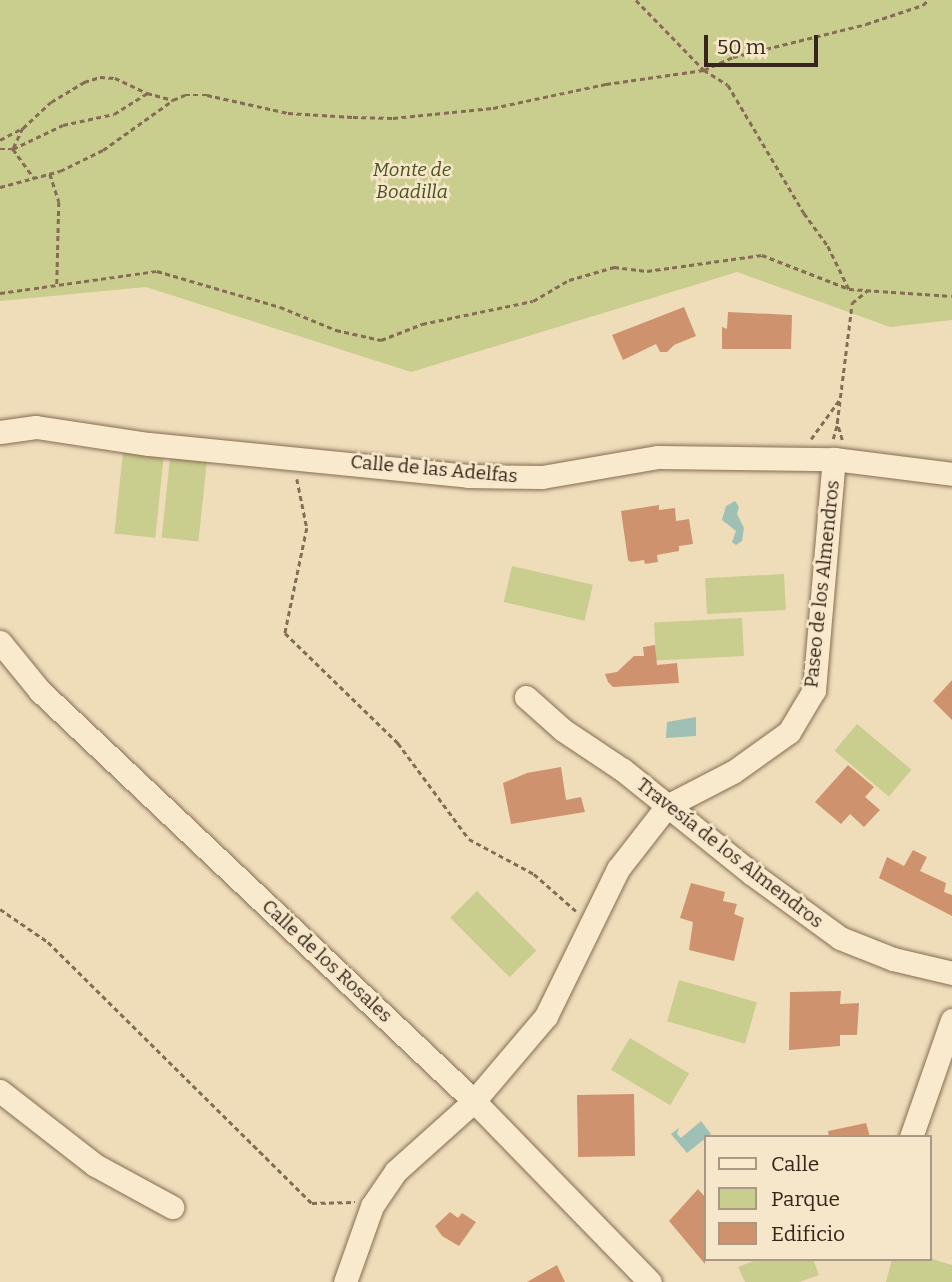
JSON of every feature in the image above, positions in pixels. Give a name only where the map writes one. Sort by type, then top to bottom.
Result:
[{"type":"street","name":"Calle de las Adelfas","points":[[0,432],[36,427],[149,444],[293,456],[468,476],[542,477],[657,457],[840,460],[952,474]]},
{"type":"street","name":"Paseo de los Almendros","points":[[345,1282],[376,1201],[396,1171],[474,1101],[547,1016],[618,869],[667,806],[733,772],[789,732],[814,690],[840,460]]},
{"type":"street","name":"Calle de los Rosales","points":[[0,643],[40,691],[474,1101],[650,1282]]},
{"type":"street","name":"Travesía de los Almendros","points":[[526,697],[562,730],[623,770],[751,873],[840,938],[893,959],[952,973]]},
{"type":"street","points":[[912,1135],[952,1020]]},
{"type":"street","points":[[0,1091],[95,1166],[172,1207]]},
{"type":"path","points":[[636,0],[704,70],[728,85],[804,213],[828,246],[849,289]]},
{"type":"path","points":[[0,187],[50,174],[103,150],[173,100],[185,95],[207,95],[288,113],[393,118],[493,108],[606,84],[704,70],[733,57],[866,24],[923,5],[928,0]]},
{"type":"path","points":[[0,140],[23,128],[51,102],[84,82],[100,77],[115,78],[147,93],[173,100]]},
{"type":"path","points":[[0,149],[13,149],[63,125],[114,114],[147,93]]},
{"type":"path","points":[[13,149],[23,128]]},
{"type":"path","points":[[13,149],[34,179]]},
{"type":"path","points":[[50,174],[59,202],[57,285]]},
{"type":"path","points":[[0,293],[157,271],[280,307],[336,331],[382,340],[422,324],[533,301],[569,279],[614,267],[647,271],[762,255],[849,289],[952,296]]},
{"type":"path","points":[[840,460],[837,423],[852,303],[867,290]]},
{"type":"path","points":[[797,458],[841,399]]},
{"type":"path","points":[[293,456],[307,528],[285,634],[398,743],[469,839],[534,874],[592,924]]},
{"type":"path","points":[[0,909],[48,942],[312,1203],[376,1201]]},
{"type":"green space","name":"Monte de Boadilla","points":[[0,0],[952,0],[952,320],[890,327],[737,272],[411,372],[146,287],[0,301]]},
{"type":"green space","points":[[123,452],[164,456],[155,538],[114,534]]},
{"type":"green space","points":[[170,458],[207,462],[198,541],[162,538]]},
{"type":"green space","points":[[512,566],[593,585],[585,621],[504,602]]},
{"type":"green space","points":[[784,574],[786,610],[707,614],[705,578]]},
{"type":"green space","points":[[742,618],[744,656],[656,661],[654,623]]},
{"type":"green space","points":[[857,724],[911,770],[889,796],[835,751]]},
{"type":"green space","points":[[477,891],[536,950],[510,977],[450,918]]},
{"type":"green space","points":[[679,980],[757,1002],[745,1044],[667,1021]]},
{"type":"green space","points":[[630,1038],[689,1074],[670,1105],[611,1070]]},
{"type":"green space","points":[[931,1259],[952,1265],[952,1282],[886,1282],[891,1261],[931,1261]]},
{"type":"green space","points":[[754,1261],[814,1261],[819,1275],[799,1282],[745,1282],[738,1267]]},
{"type":"water","points":[[735,501],[739,507],[737,514],[744,528],[742,541],[736,545],[732,542],[736,531],[722,520],[726,506]]},
{"type":"water","points":[[696,717],[696,736],[666,738],[667,722]]},
{"type":"water","points":[[701,1121],[711,1134],[704,1135],[704,1140],[687,1153],[671,1134],[679,1128],[677,1134],[681,1138]]},
{"type":"building","points":[[684,307],[696,336],[674,345],[667,352],[660,352],[656,344],[623,360],[612,335]]},
{"type":"building","points":[[728,312],[792,315],[791,349],[722,349],[722,327],[727,329]]},
{"type":"building","points":[[659,505],[659,510],[675,508],[676,521],[689,519],[693,544],[679,546],[679,551],[657,555],[658,562],[631,562],[628,560],[621,511]]},
{"type":"building","points":[[655,645],[657,665],[677,663],[679,683],[613,687],[608,682],[605,674],[617,672],[634,656],[644,656],[643,647]]},
{"type":"building","points":[[952,680],[952,720],[933,701]]},
{"type":"building","points":[[848,765],[874,787],[865,797],[880,810],[864,827],[850,814],[841,824],[815,802]]},
{"type":"building","points":[[561,767],[566,800],[581,797],[585,812],[511,824],[503,783],[527,773]]},
{"type":"building","points":[[913,850],[927,857],[920,871],[946,883],[944,892],[952,895],[952,916],[879,878],[887,857],[904,866]]},
{"type":"building","points":[[691,883],[725,892],[723,901],[737,904],[734,914],[744,918],[734,961],[689,950],[693,922],[680,918]]},
{"type":"building","points":[[841,991],[840,1004],[859,1003],[857,1035],[840,1035],[840,1046],[789,1050],[790,992]]},
{"type":"building","points":[[634,1094],[635,1156],[578,1157],[577,1095]]},
{"type":"building","points":[[866,1123],[869,1135],[829,1135],[828,1131]]},
{"type":"building","points":[[698,1189],[704,1196],[705,1264],[669,1221]]},
{"type":"building","points":[[450,1212],[458,1218],[462,1213],[476,1222],[459,1246],[442,1236],[435,1226]]},
{"type":"building","points":[[557,1265],[565,1282],[527,1282]]}]
